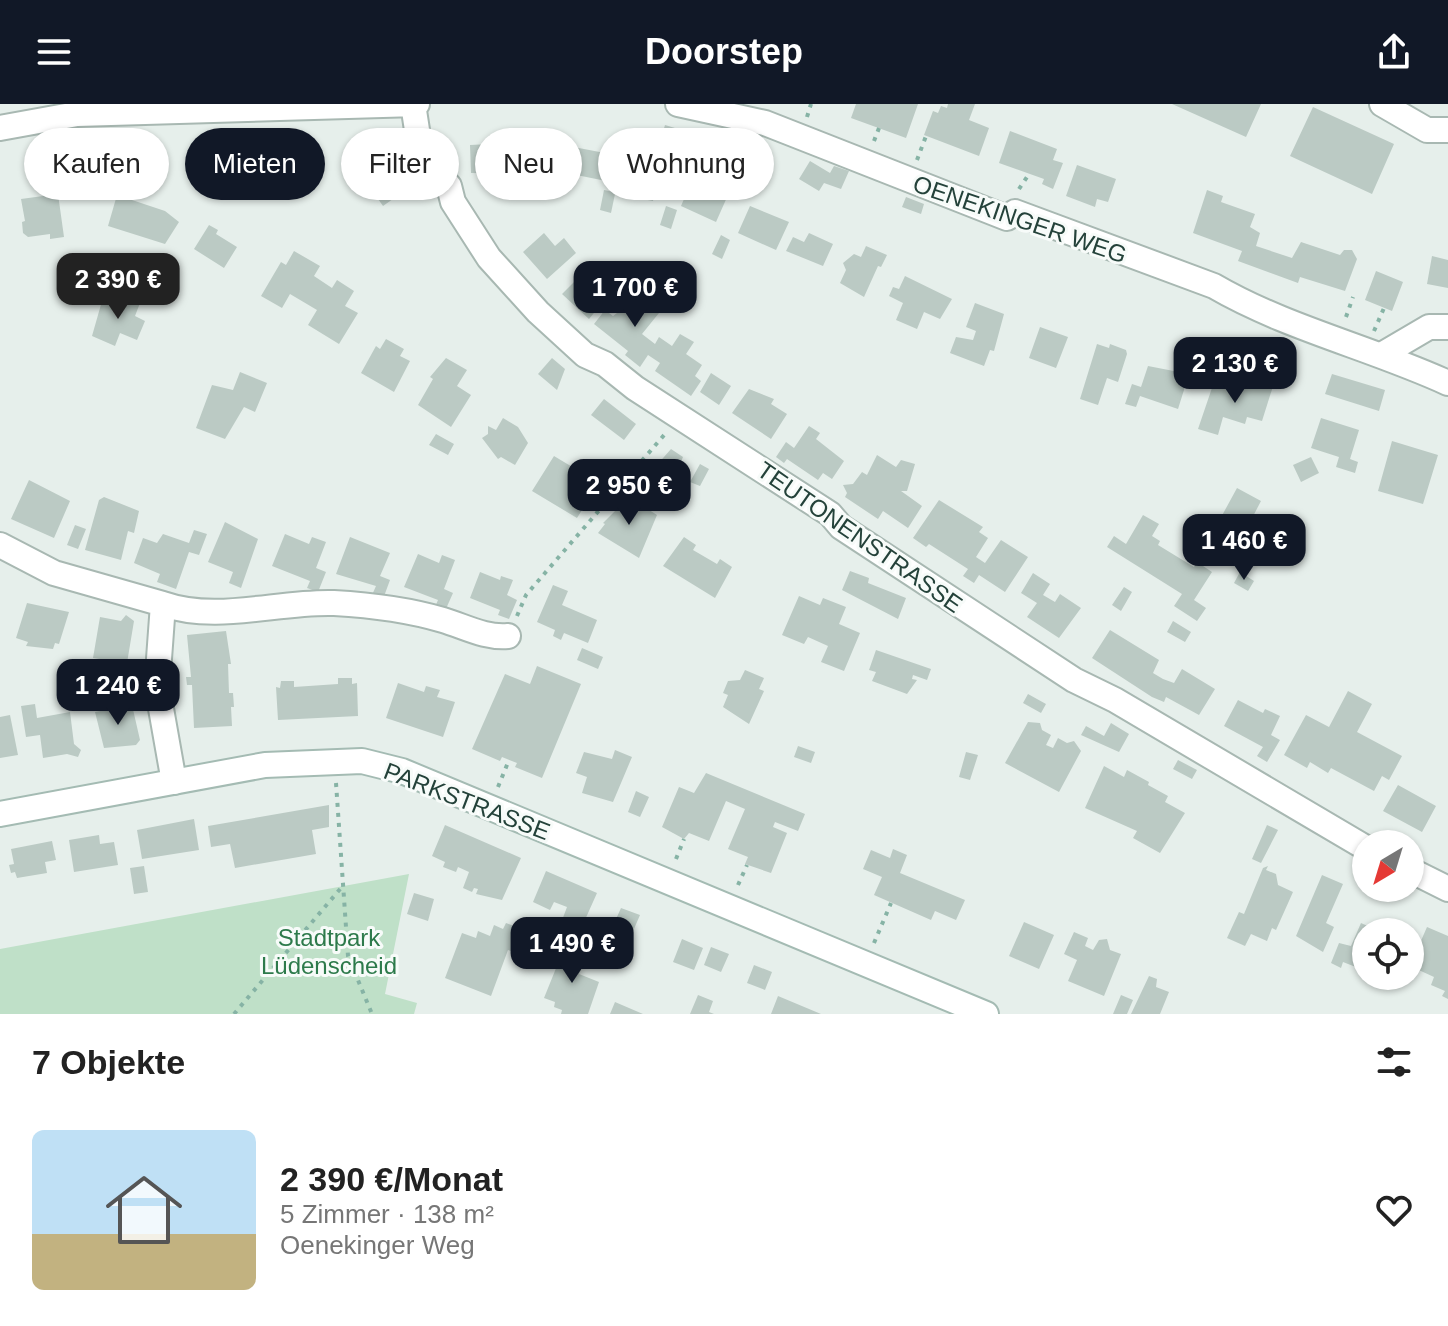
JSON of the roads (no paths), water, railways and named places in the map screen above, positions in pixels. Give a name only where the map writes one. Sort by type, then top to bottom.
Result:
[{"type":"street","points":[[0,128],[77,114],[415,104]]},
{"type":"street","name":"TEUTONENSTRASSE","points":[[415,104],[419,143],[497,267],[585,355],[1074,680],[1115,700],[1352,840]]},
{"type":"street","name":"OENEKINGER WEG","points":[[678,104],[765,123],[1007,218],[1015,212],[1383,354],[1448,383]]},
{"type":"street","points":[[1382,104],[1427,130],[1448,130]]},
{"type":"street","points":[[1383,354],[1429,327],[1448,327]]},
{"type":"street","points":[[0,545],[54,573],[179,610],[333,603],[407,612],[492,637],[508,636]]},
{"type":"street","points":[[163,604],[157,686],[174,782]]},
{"type":"street","name":"PARKSTRASSE","points":[[0,814],[265,765],[362,761],[402,771],[986,1014]]},
{"type":"street","points":[[1424,877],[1448,889]]},
{"type":"park label","name":"Stadtpark Lüdenscheid","points":[[329,951]]}]
